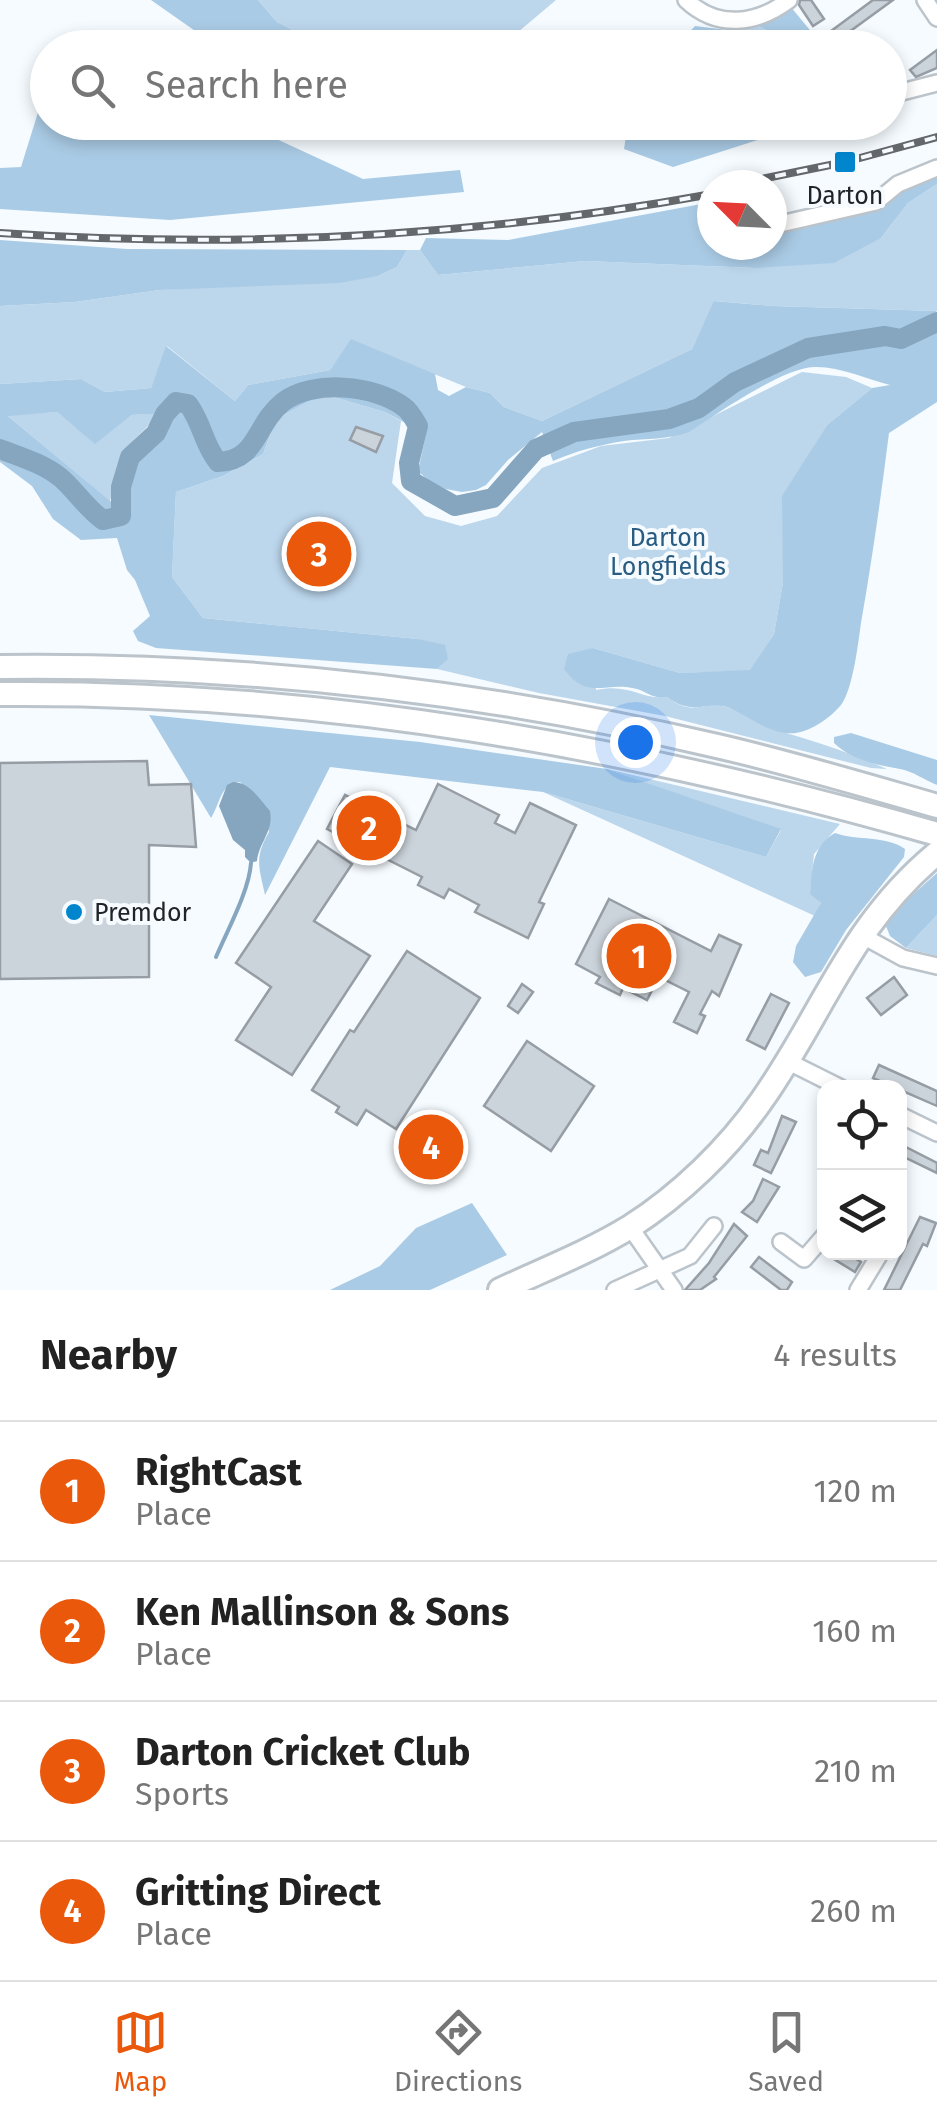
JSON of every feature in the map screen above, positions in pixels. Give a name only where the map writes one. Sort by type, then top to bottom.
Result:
[{"type":"highway","points":[[0,666],[190,671],[430,693],[713,745],[937,806]]},
{"type":"highway","points":[[0,694],[192,698],[422,720],[670,764],[937,834]]},
{"type":"highway","points":[[500,1290],[630,1227],[670,1197],[725,1146],[787,1062],[860,934],[909,878],[937,853]]},
{"type":"street","points":[[686,0],[725,21],[751,21],[789,0]]},
{"type":"street","points":[[926,0],[937,18]]},
{"type":"street","points":[[907,91],[937,84]]},
{"type":"street","points":[[787,220],[876,202],[898,184],[937,168]]},
{"type":"street","points":[[860,934],[904,958],[937,966]]},
{"type":"street","points":[[787,1062],[824,1080]]},
{"type":"street","points":[[907,1119],[937,1134]]},
{"type":"street","points":[[615,1290],[690,1256],[714,1226]]},
{"type":"street","points":[[630,1227],[674,1290]]},
{"type":"street","points":[[781,1242],[804,1259],[817,1244]]},
{"type":"street","points":[[858,1290],[877,1260]]},
{"type":"green space","points":[[258,0],[556,0],[520,30],[293,30],[277,22]]},
{"type":"green space","points":[[937,184],[937,311],[715,301],[692,349],[542,421],[504,407],[490,393],[351,340],[330,370],[248,385],[235,401],[167,346],[151,388],[105,392],[81,379],[0,384],[0,306],[75,302],[160,290],[378,276],[397,267],[407,250],[420,250],[438,275],[585,261],[755,268],[881,238],[908,203]]},
{"type":"green space","name":"Darton Longfields","points":[[802,372],[846,377],[872,388],[827,425],[783,496],[783,582],[774,634],[750,671],[680,673],[593,648],[596,690],[608,688],[667,697],[692,708],[726,707],[769,728],[887,769],[665,716],[437,669],[448,658],[418,639],[203,618],[172,577],[176,492],[223,476],[263,454],[276,419],[323,394],[385,412],[401,421],[392,483],[425,516],[461,526],[497,516],[542,468],[601,446],[669,438]]},
{"type":"green space","points":[[57,412],[95,443],[132,415],[161,413],[122,452],[110,501],[7,415]]},
{"type":"green space","points":[[607,769],[840,824],[814,854],[810,893],[821,903],[815,916],[543,792],[766,857],[781,830]]},
{"type":"green space","points":[[937,915],[937,956],[906,948]]},
{"type":"shaded area","points":[[151,0],[258,0],[277,22],[293,30],[194,30]]},
{"type":"shaded area","points":[[790,6],[810,30],[766,30],[759,26]]},
{"type":"shaded area","points":[[695,26],[729,30],[691,30]]},
{"type":"shaded area","points":[[30,138],[279,140],[363,179],[460,170],[464,192],[170,220],[0,209],[0,168],[21,167]]},
{"type":"shaded area","points":[[625,140],[758,140],[673,167],[624,149]]},
{"type":"shaded area","points":[[937,176],[937,184],[908,203],[881,238],[834,263],[755,268],[585,261],[438,275],[420,250],[426,238],[508,240],[697,205],[697,260],[787,260],[787,223],[876,202],[909,182]]},
{"type":"shaded area","points":[[0,240],[127,249],[407,250],[397,267],[378,276],[339,283],[160,290],[75,302],[0,306]]},
{"type":"shaded area","points":[[714,301],[937,311],[908,330],[913,336],[937,326],[937,402],[889,433],[849,688],[832,714],[796,733],[762,726],[723,706],[686,706],[637,689],[581,685],[564,669],[568,654],[593,648],[680,673],[750,670],[774,634],[783,582],[782,496],[827,425],[872,388],[890,385],[833,369],[801,369],[750,393],[689,432],[606,444],[553,461],[542,432],[508,460],[486,485],[462,492],[430,482],[418,471],[426,434],[385,412],[323,394],[276,419],[263,454],[223,476],[176,492],[172,577],[203,618],[445,645],[448,659],[437,669],[156,648],[138,641],[133,631],[150,616],[127,570],[117,538],[81,540],[53,519],[32,486],[0,462],[0,384],[81,379],[105,392],[151,388],[166,346],[235,401],[248,385],[330,370],[351,339],[435,374],[438,390],[449,396],[466,387],[490,393],[504,407],[542,421],[692,349]],"holes":[[[57,412],[95,444],[132,415],[172,413],[152,447],[141,456],[127,485],[126,514],[8,416]]]},
{"type":"shaded area","points":[[149,715],[420,742],[607,769],[781,829],[766,857],[543,792],[330,767],[265,895],[259,863],[269,832],[262,802],[240,782],[234,783],[225,790],[211,818]]},
{"type":"shaded area","points":[[851,733],[937,760],[937,785],[905,770],[857,758],[834,743],[834,737]]},
{"type":"shaded area","points":[[233,782],[250,788],[270,811],[268,831],[257,861],[251,863],[245,850],[233,840],[219,806],[227,785]]},
{"type":"shaded area","points":[[835,833],[897,845],[905,849],[904,857],[846,930],[821,972],[805,977],[793,962],[796,946],[821,903],[810,894],[815,859],[822,844]]},
{"type":"shaded area","points":[[937,873],[937,915],[906,948],[890,936],[886,926],[900,906]]},
{"type":"shaded area","points":[[472,1203],[507,1255],[430,1290],[330,1290],[380,1266],[416,1228]]},
{"type":"building","points":[[800,0],[811,0],[824,19],[813,26],[799,5]]},
{"type":"building","points":[[873,0],[893,0],[852,30],[832,30]]},
{"type":"building","points":[[937,50],[937,68],[916,77],[910,70]]},
{"type":"building","points":[[356,427],[383,436],[376,452],[350,440]]},
{"type":"building","name":"Premdor","points":[[147,761],[149,785],[191,784],[196,847],[149,845],[149,977],[0,979],[0,763]]},
{"type":"building","points":[[438,784],[499,815],[495,823],[515,833],[530,803],[576,825],[539,902],[544,904],[528,938],[475,912],[479,905],[449,889],[444,898],[418,885],[422,877],[327,829],[345,795],[416,830]]},
{"type":"building","points":[[318,841],[352,864],[314,921],[370,956],[292,1075],[236,1040],[271,987],[236,963]]},
{"type":"building","points":[[609,899],[711,951],[719,935],[741,945],[719,996],[712,991],[700,1014],[705,1016],[697,1033],[674,1022],[689,992],[659,977],[647,1000],[623,988],[620,995],[596,983],[600,977],[576,964]]},
{"type":"building","points":[[407,951],[480,998],[396,1129],[366,1110],[357,1125],[336,1112],[339,1107],[312,1090]]},
{"type":"building","points":[[894,977],[907,995],[881,1015],[867,998]]},
{"type":"building","points":[[522,984],[533,992],[518,1013],[508,1006]]},
{"type":"building","points":[[771,994],[789,1003],[765,1049],[747,1040]]},
{"type":"building","points":[[527,1041],[594,1086],[551,1151],[484,1106]]},
{"type":"building","points":[[879,1065],[937,1091],[937,1106],[907,1093],[907,1080],[873,1078]]},
{"type":"building","points":[[782,1116],[796,1122],[771,1173],[754,1165],[761,1150],[768,1153]]},
{"type":"building","points":[[429,1130],[447,1142],[433,1164],[415,1151]]},
{"type":"building","points":[[907,1148],[937,1163],[937,1173],[907,1158]]},
{"type":"building","points":[[763,1179],[779,1187],[757,1222],[742,1212],[753,1201]]},
{"type":"building","points":[[920,1217],[936,1223],[900,1290],[884,1290],[899,1260],[907,1260],[907,1243]]},
{"type":"building","points":[[734,1224],[747,1236],[716,1279],[700,1290],[685,1290],[709,1263]]},
{"type":"building","points":[[759,1257],[792,1282],[787,1290],[781,1290],[751,1267]]},
{"type":"building","points":[[835,1260],[861,1262],[855,1272]]},
{"type":"waterway","points":[[0,449],[54,473],[103,520],[121,516],[121,487],[130,457],[156,433],[176,402],[188,404],[218,462],[241,455],[274,411],[296,395],[327,388],[361,390],[392,400],[410,413],[418,426],[409,463],[411,481],[455,506],[493,498],[536,449],[574,432],[669,419],[699,408],[735,382],[808,348],[885,336],[901,339],[937,322]]},
{"type":"waterway","points":[[216,957],[242,898],[251,863]]},
{"type":"railway","points":[[787,174],[937,137]]},
{"type":"railway","points":[[0,233],[179,240],[357,236],[535,220],[697,197]]},
{"type":"place","name":"Darton","points":[[845,162]]},
{"type":"place","name":"Darton Cricket Club","points":[[319,554]]},
{"type":"place","name":"Ken Mallinson & Sons","points":[[369,828]]},
{"type":"place","name":"Premdor","points":[[74,912]]},
{"type":"place","name":"RightCast","points":[[639,956]]},
{"type":"place","name":"Gritting Direct","points":[[431,1147]]}]
